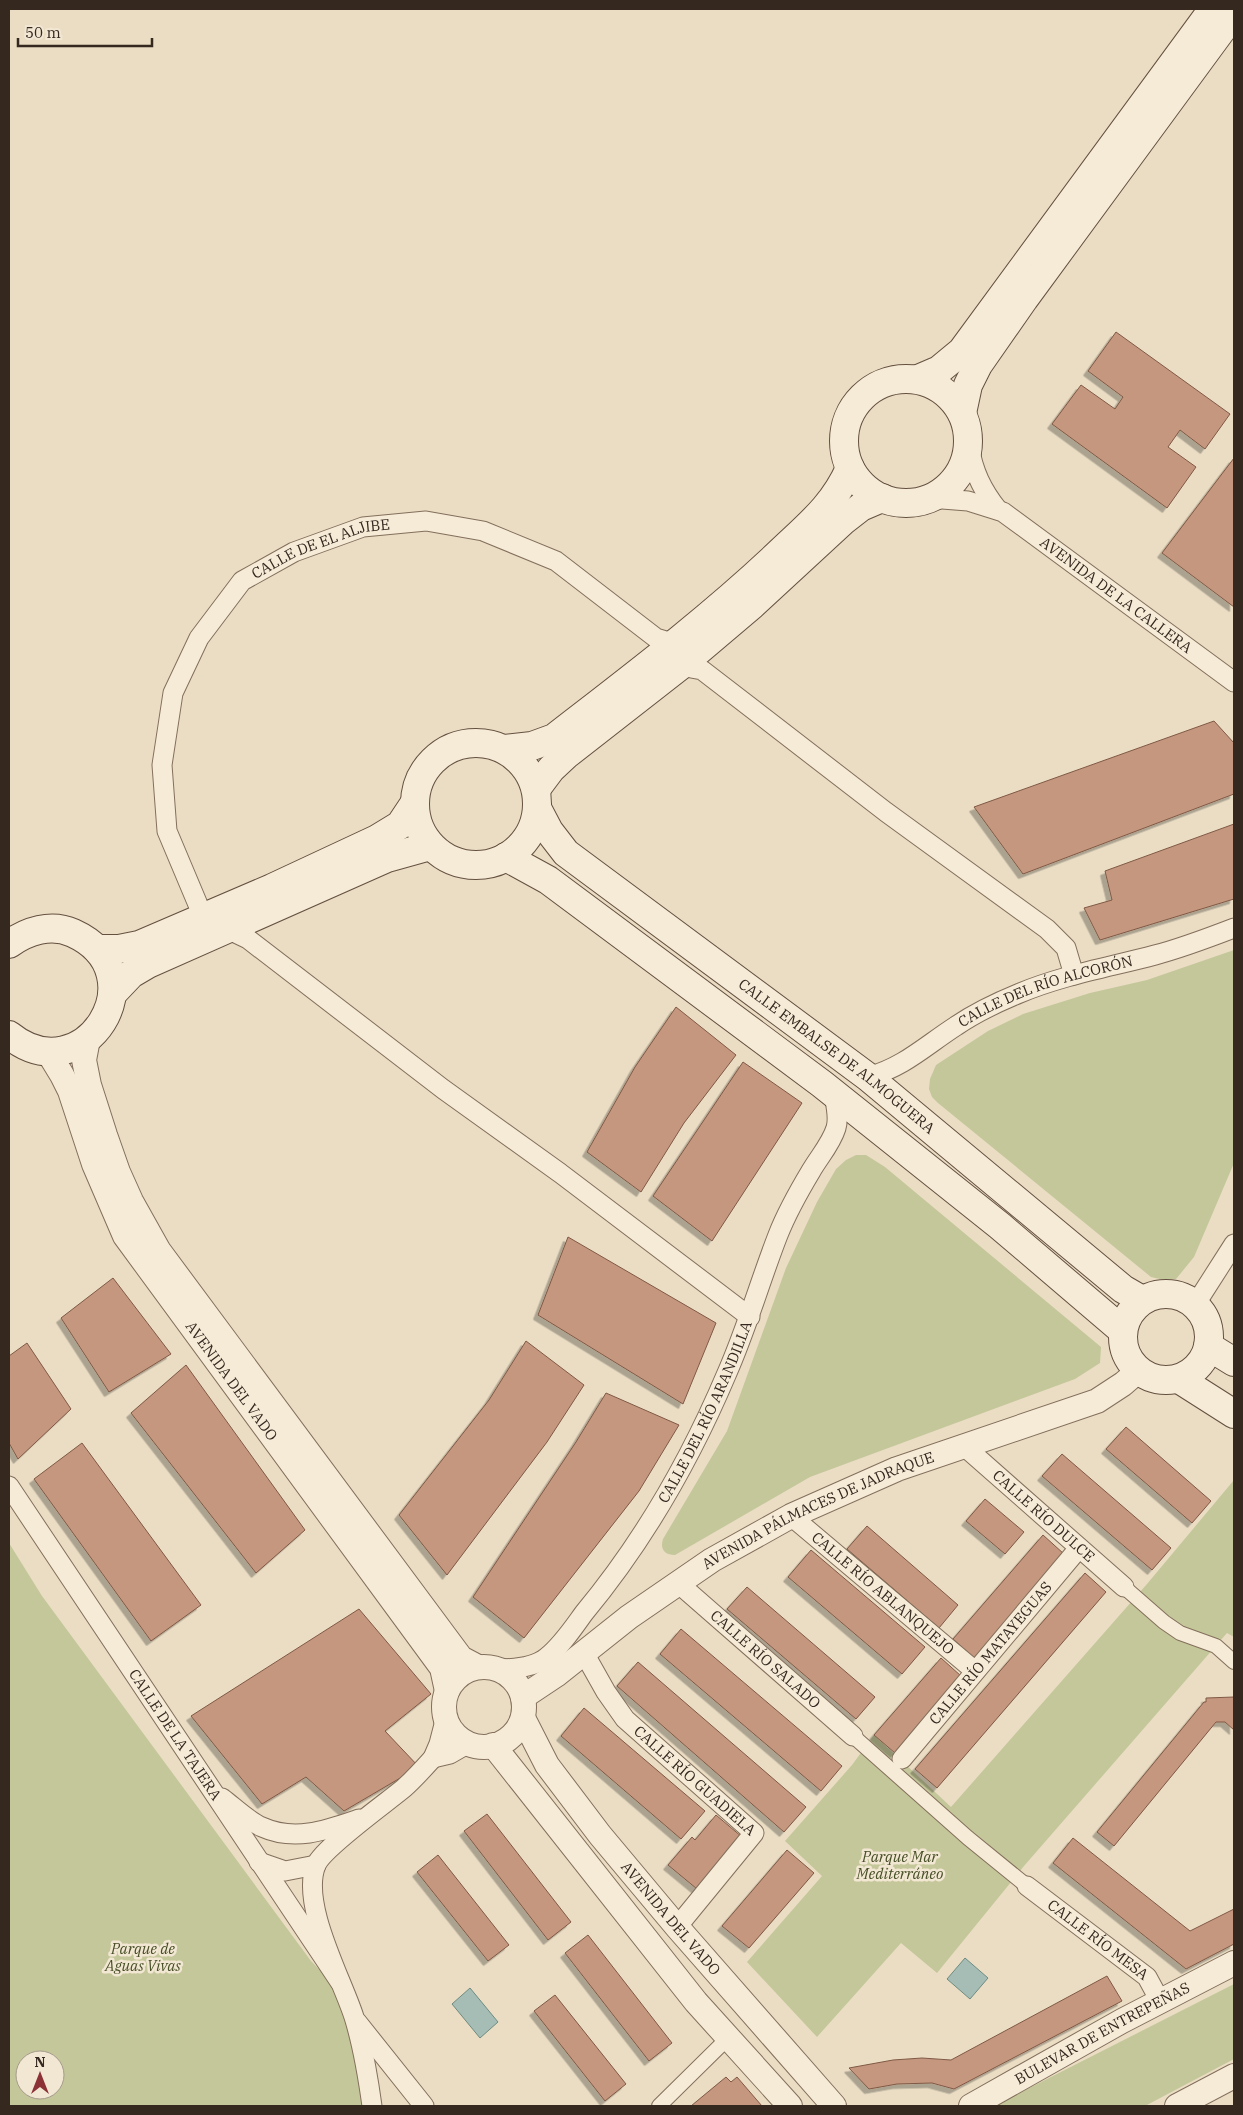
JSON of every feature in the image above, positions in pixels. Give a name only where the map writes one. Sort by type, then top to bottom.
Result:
[{"type":"main road","points":[[962,413],[968,385],[978,365],[1024,299],[1213,9]]},
{"type":"main road","points":[[918,379],[939,370],[962,351],[1234,13]]},
{"type":"main road","points":[[902,379],[918,379],[942,389],[956,402],[962,413],[969,435],[969,446],[964,461],[955,478],[939,493],[929,498],[909,503],[895,502],[882,498],[869,491],[858,481],[850,468],[844,449],[844,429],[849,414],[856,402],[876,386],[902,379]]},
{"type":"main road","points":[[537,799],[529,773],[519,759],[505,749],[489,743],[465,743],[443,751],[425,768],[415,791],[414,804],[416,819],[422,834],[430,846],[443,856],[458,863],[474,866],[491,864],[506,858],[522,845],[532,829],[537,799],[551,769],[678,655],[760,571],[828,506],[841,489],[850,468]]},
{"type":"main road","points":[[505,749],[532,746],[554,738],[752,605],[843,521],[861,507],[882,498]]},
{"type":"main road","name":"CALLE EMBALSE DE ALMOGUERA","points":[[537,799],[549,830],[566,853],[868,1077],[1123,1289],[1142,1300]]},
{"type":"main road","points":[[97,949],[119,949],[139,945],[377,839],[400,825],[414,804]]},
{"type":"main road","points":[[112,993],[131,974],[140,969],[386,858],[430,846]]},
{"type":"main road","name":"CALLE EMBALSE DE ALMOGUERA","points":[[506,858],[548,880],[822,1084],[1000,1226],[1122,1330]]},
{"type":"main road","points":[[9,944],[33,931],[49,928],[73,933],[86,939],[97,949],[106,962],[111,977],[112,993],[109,1010],[101,1027],[88,1039],[69,1049],[48,1052],[32,1049],[18,1043],[9,1035]]},
{"type":"main road","points":[[1159,1294],[1180,1296],[1195,1305],[1205,1319],[1209,1334],[1208,1346],[1201,1363],[1179,1379],[1160,1379],[1138,1371],[1128,1360],[1123,1347],[1122,1330],[1130,1312],[1142,1300],[1159,1294]]},
{"type":"main road","points":[[1208,1346],[1234,1362]]},
{"type":"main road","points":[[1179,1379],[1234,1414]]},
{"type":"street","name":"AVENIDA DE LA CALLERA","points":[[969,446],[971,459],[982,487],[998,510],[1234,682]]},
{"type":"street","name":"AVENIDA DE LA CALLERA","points":[[929,498],[968,501],[998,510]]},
{"type":"street","name":"CALLE DE EL ALJIBE","points":[[200,919],[199,907],[167,830],[162,765],[173,693],[198,638],[242,581],[294,552],[363,526],[426,522],[483,531],[556,561],[678,655],[702,670],[886,812],[1047,930],[1066,948],[1074,975]]},
{"type":"street","name":"CALLE DEL RÍO ALCORÓN","points":[[868,1077],[888,1072],[911,1058],[956,1025],[991,1006],[1047,983],[1157,954],[1234,928]]},
{"type":"street","points":[[227,929],[248,939],[442,1089],[560,1173],[750,1317]]},
{"type":"street","name":"AVENIDA DEL VADO","points":[[88,1039],[84,1060],[89,1085],[118,1172],[159,1251],[457,1652],[468,1664],[487,1668]]},
{"type":"street","name":"AVENIDA DEL VADO","points":[[48,1052],[70,1091],[94,1164],[125,1236],[442,1668],[448,1691]]},
{"type":"street","name":"CALLE DEL RÍO ARANDILLA","points":[[487,1668],[513,1669],[533,1664],[546,1658],[605,1588],[674,1480],[714,1404],[750,1317],[782,1225],[793,1202],[831,1140],[836,1127],[834,1094]]},
{"type":"street","points":[[1195,1305],[1234,1244]]},
{"type":"street","name":"AVENIDA PÁLMACES DE JADRAQUE","points":[[523,1708],[538,1688],[629,1617],[712,1560],[791,1516],[897,1469],[1096,1402],[1123,1384],[1138,1371]]},
{"type":"street","name":"CALLE RÍO DULCE","points":[[964,1446],[1124,1587]]},
{"type":"street","name":"CALLE DE LA TAJERA","points":[[9,1486],[340,1982]]},
{"type":"street","name":"CALLE RÍO ABLANQUEJO","points":[[791,1516],[975,1671]]},
{"type":"street","name":"CALLE RÍO MATAYEGUAS","points":[[897,1765],[1079,1548]]},
{"type":"street","name":"CALLE RÍO SALADO","points":[[678,1583],[854,1736]]},
{"type":"street","points":[[1124,1587],[1164,1622],[1180,1633],[1216,1646],[1234,1662]]},
{"type":"street","name":"CALLE RÍO GUADIELA","points":[[584,1653],[606,1692],[625,1719],[754,1832],[677,1927]]},
{"type":"street","points":[[487,1668],[506,1672],[516,1682],[523,1708],[517,1730],[508,1739],[493,1746],[483,1747],[459,1738],[450,1728],[444,1702],[456,1678],[467,1670],[487,1668]]},
{"type":"street","name":"AVENIDA DEL VADO","points":[[523,1708],[547,1765],[600,1835],[677,1927],[834,2106]]},
{"type":"street","points":[[259,1862],[285,1871],[316,1865],[327,1851],[406,1787],[433,1758],[446,1717]]},
{"type":"street","points":[[854,1736],[897,1765],[968,1838],[1027,1886]]},
{"type":"street","points":[[433,1758],[450,1754],[469,1743]]},
{"type":"street","name":"AVENIDA DEL VADO","points":[[493,1746],[696,2002],[790,2106]]},
{"type":"street","points":[[210,1789],[261,1827],[290,1836],[326,1830],[372,1815]]},
{"type":"street","name":"CALLE DE LA TAJERA","points":[[316,1865],[312,1888],[317,1914],[330,1958],[354,2017],[367,2073],[372,2106]]},
{"type":"street","name":"CALLE RÍO MESA","points":[[1027,1886],[1147,1977],[1160,2001]]},
{"type":"street","name":"BULEVAR DE ENTREPEÑAS","points":[[971,2106],[1160,2001],[1234,1963]]},
{"type":"street","points":[[354,2017],[424,2106]]},
{"type":"street","points":[[660,2106],[729,2037]]},
{"type":"street","points":[[1177,2106],[1234,2076]]},
{"type":"green space","points":[[1234,950],[1234,1163],[1194,1257],[1176,1279],[1164,1280],[1151,1277],[938,1103],[932,1097],[929,1089],[930,1079],[936,1065],[988,1031],[1023,1014],[1090,993],[1147,980]]},
{"type":"green space","points":[[856,1155],[866,1155],[885,1167],[1101,1347],[1100,1363],[1075,1379],[810,1477],[675,1555],[668,1554],[663,1548],[663,1539],[727,1431],[786,1268],[817,1202],[836,1169],[846,1160]]},
{"type":"green space","name":"Parque Mar Mediterráneo","points":[[1234,1480],[1234,1637],[1227,1633],[1024,1866],[937,1973],[901,1943],[817,2037],[747,1962],[822,1876],[785,1841],[852,1765],[874,1735],[951,1807],[1147,1584]]},
{"type":"green space","name":"Parque de Aguas Vivas","points":[[9,1543],[42,1596],[311,1961],[345,1996],[362,2106],[9,2106]]},
{"type":"green space","points":[[1234,1984],[1234,2059],[1145,2106],[994,2106]]},
{"type":"water","points":[[965,1958],[988,1978],[970,1999],[947,1979]]},
{"type":"water","points":[[470,1988],[498,2022],[480,2038],[452,2004]]},
{"type":"building","points":[[1116,332],[1230,414],[1205,449],[1180,430],[1168,447],[1196,467],[1167,508],[1052,424],[1081,385],[1115,409],[1123,397],[1088,371]]},
{"type":"building","points":[[1234,458],[1234,607],[1162,553]]},
{"type":"building","points":[[1214,721],[1234,743],[1234,794],[1023,874],[974,807]]},
{"type":"building","points":[[1234,824],[1234,899],[1100,940],[1084,908],[1112,900],[1105,871]]},
{"type":"building","points":[[676,1007],[736,1055],[684,1123],[641,1192],[587,1152],[635,1067]]},
{"type":"building","points":[[743,1062],[802,1103],[712,1241],[653,1196]]},
{"type":"building","points":[[568,1237],[716,1323],[683,1404],[538,1315]]},
{"type":"building","points":[[113,1278],[171,1354],[109,1392],[61,1318]]},
{"type":"building","points":[[526,1341],[584,1385],[547,1442],[447,1575],[399,1515],[489,1400]]},
{"type":"building","points":[[27,1343],[71,1409],[18,1459],[9,1443],[9,1356]]},
{"type":"building","points":[[186,1365],[305,1530],[256,1573],[131,1413]]},
{"type":"building","points":[[606,1393],[679,1425],[639,1491],[524,1638],[473,1597],[576,1442]]},
{"type":"building","points":[[1126,1427],[1211,1501],[1192,1523],[1106,1449]]},
{"type":"building","points":[[82,1443],[201,1605],[151,1641],[34,1479]]},
{"type":"building","points":[[1062,1454],[1171,1548],[1152,1570],[1042,1476]]},
{"type":"building","points":[[985,1499],[1024,1532],[1005,1554],[966,1521]]},
{"type":"building","points":[[867,1526],[958,1605],[939,1628],[847,1549]]},
{"type":"building","points":[[1043,1535],[1064,1554],[974,1658],[953,1639]]},
{"type":"building","points":[[811,1550],[925,1647],[902,1674],[788,1577]]},
{"type":"building","points":[[1085,1573],[1106,1592],[937,1788],[915,1769]]},
{"type":"building","points":[[747,1587],[875,1697],[856,1719],[727,1609]]},
{"type":"building","points":[[359,1609],[431,1694],[385,1731],[419,1767],[344,1811],[306,1777],[262,1804],[191,1716]]},
{"type":"building","points":[[681,1629],[842,1766],[821,1791],[660,1654]]},
{"type":"building","points":[[941,1658],[961,1676],[895,1753],[874,1735]]},
{"type":"building","points":[[638,1662],[806,1807],[784,1832],[617,1686]]},
{"type":"building","points":[[1234,1697],[1234,1730],[1225,1722],[1216,1722],[1114,1846],[1097,1832],[1204,1702],[1206,1702],[1206,1698]]},
{"type":"building","points":[[584,1708],[705,1811],[681,1839],[561,1736]]},
{"type":"building","points":[[487,1814],[571,1922],[548,1940],[464,1831]]},
{"type":"building","points":[[716,1815],[742,1837],[697,1889],[668,1865],[692,1837],[695,1840]]},
{"type":"building","points":[[1073,1838],[1190,1931],[1234,1909],[1234,1944],[1186,1969],[1053,1863]]},
{"type":"building","points":[[787,1850],[814,1873],[749,1948],[722,1926]]},
{"type":"building","points":[[438,1855],[509,1945],[488,1961],[417,1872]]},
{"type":"building","points":[[588,1935],[672,2043],[649,2061],[565,1953]]},
{"type":"building","points":[[1107,1976],[1122,2001],[954,2089],[932,2083],[897,2084],[869,2089],[849,2068],[893,2060],[922,2058],[951,2060]]},
{"type":"building","points":[[555,1995],[626,2084],[605,2101],[534,2011]]},
{"type":"building","points":[[726,2077],[731,2082],[737,2077],[762,2106],[691,2106]]}]
